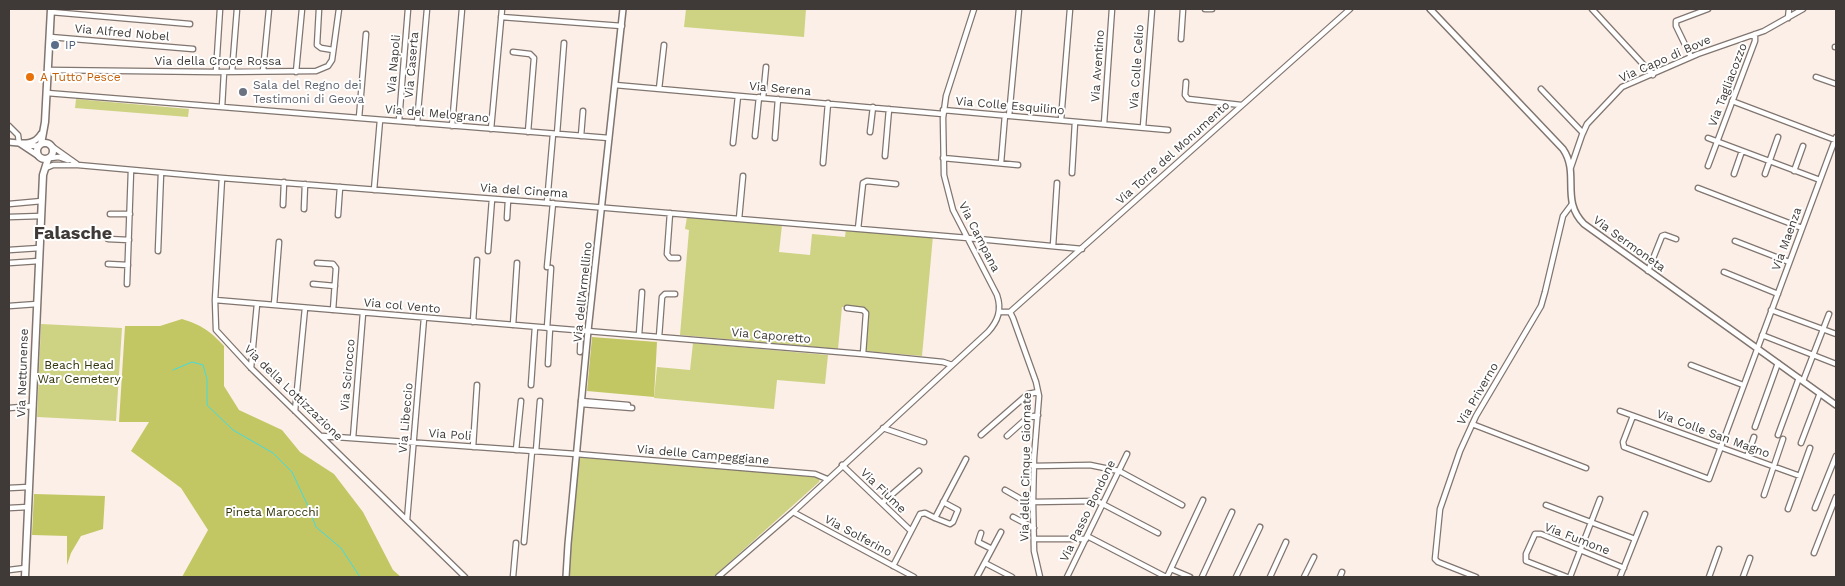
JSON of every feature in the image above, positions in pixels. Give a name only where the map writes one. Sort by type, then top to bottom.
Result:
[{"type":"main road","points":[[44,172],[36,150],[40,145],[44,126],[51,10]]},
{"type":"main road","points":[[44,126],[54,152],[44,172]]},
{"type":"main road","points":[[40,145],[46,143],[52,146]]},
{"type":"main road","points":[[38,156],[43,160],[49,159]]},
{"type":"main road","name":"Via Nettunense","points":[[25,577],[44,172]]},
{"type":"street","points":[[216,72],[220,9]]},
{"type":"street","points":[[232,72],[237,9]]},
{"type":"street","points":[[263,71],[269,9]]},
{"type":"street","points":[[296,72],[302,9]]},
{"type":"street","points":[[319,9],[317,45],[320,48],[334,50]]},
{"type":"street","name":"Via della Croce Rossa","points":[[48,70],[312,71],[326,67],[332,62],[338,31],[339,9]]},
{"type":"street","name":"Via Napoli","points":[[399,121],[408,9]]},
{"type":"street","name":"Via Caserta","points":[[417,123],[426,9]]},
{"type":"street","points":[[452,126],[462,9]]},
{"type":"street","points":[[491,129],[502,9]]},
{"type":"street","name":"Via dell'Armellino","points":[[566,577],[588,331],[624,9]]},
{"type":"street","name":"Via Campana","points":[[974,9],[949,81],[943,112],[944,182],[949,200],[996,292],[1000,312]]},
{"type":"street","points":[[1001,163],[1019,9]]},
{"type":"street","points":[[1062,120],[1070,9]]},
{"type":"street","name":"Via Aventino","points":[[1104,124],[1112,9]]},
{"type":"street","name":"Via Colle Celio","points":[[1143,127],[1152,9]]},
{"type":"street","points":[[1181,39],[1183,9]]},
{"type":"street","points":[[1205,9],[1212,9]]},
{"type":"street","name":"Via Torre del Monumento","points":[[1010,312],[1350,9]]},
{"type":"street","points":[[1430,9],[1558,142],[1568,156],[1571,167],[1572,204]]},
{"type":"street","points":[[1592,9],[1653,74]]},
{"type":"street","points":[[1691,57],[1676,26],[1676,21],[1708,9]]},
{"type":"street","points":[[1788,18],[1789,9]]},
{"type":"street","name":"Via Capo di Bove","points":[[1571,167],[1583,133],[1590,120],[1618,90],[1691,57],[1755,34],[1803,9]]},
{"type":"street","points":[[51,10],[190,24]]},
{"type":"street","points":[[501,17],[622,26]]},
{"type":"street","points":[[359,118],[366,34]]},
{"type":"street","name":"Via Tagliacozzo","points":[[1708,166],[1756,41],[1755,34]]},
{"type":"street","name":"Via Alfred Nobel","points":[[50,37],[193,49]]},
{"type":"street","points":[[547,203],[564,43]]},
{"type":"street","points":[[659,89],[664,45]]},
{"type":"street","points":[[512,52],[529,53],[534,58],[528,132]]},
{"type":"street","points":[[755,136],[766,67]]},
{"type":"street","points":[[222,107],[224,72]]},
{"type":"street","points":[[1816,77],[1836,84]]},
{"type":"street","points":[[1186,82],[1186,98],[1242,105]]},
{"type":"street","name":"Via Serena","points":[[615,85],[943,112]]},
{"type":"street","points":[[1541,88],[1583,133]]},
{"type":"street","name":"Via del Melograno","points":[[47,94],[609,138]]},
{"type":"street","points":[[733,143],[738,96]]},
{"type":"street","points":[[775,138],[778,99]]},
{"type":"street","points":[[1732,101],[1836,139]]},
{"type":"street","points":[[823,163],[828,103]]},
{"type":"street","points":[[870,132],[873,107]]},
{"type":"street","points":[[885,156],[889,109]]},
{"type":"street","points":[[581,136],[583,111]]},
{"type":"street","name":"Via Colle Esquilino","points":[[943,112],[1062,120],[1168,130]]},
{"type":"street","points":[[374,190],[380,120]]},
{"type":"street","name":"Via Colle Esquilino","points":[[1072,173],[1075,122]]},
{"type":"street","points":[[9,126],[17,134],[19,143],[38,156]]},
{"type":"street","points":[[19,143],[35,141],[44,126]]},
{"type":"street","points":[[9,132],[17,134]]},
{"type":"street","points":[[1765,174],[1778,137]]},
{"type":"street","name":"Via Tagliacozzo","points":[[1708,138],[1820,180]]},
{"type":"street","name":"Via Maenza","points":[[1633,416],[1623,442],[1624,447],[1709,479],[1836,139]]},
{"type":"street","points":[[9,142],[32,146],[40,145]]},
{"type":"street","points":[[52,146],[78,165]]},
{"type":"street","points":[[1794,171],[1803,146]]},
{"type":"street","points":[[1734,174],[1742,151]]},
{"type":"street","points":[[49,159],[61,158],[78,165]]},
{"type":"street","points":[[943,158],[1018,165]]},
{"type":"street","points":[[44,172],[53,165],[78,165]]},
{"type":"street","name":"Via del Cinema","points":[[78,165],[858,228],[1082,249]]},
{"type":"street","points":[[127,284],[131,170]]},
{"type":"street","points":[[158,251],[161,173]]},
{"type":"street","points":[[739,219],[743,176]]},
{"type":"street","name":"Via della Lottizzazione","points":[[222,178],[215,300],[216,330],[251,368],[464,577]]},
{"type":"street","points":[[283,205],[284,182]]},
{"type":"street","points":[[858,228],[863,182],[896,184]]},
{"type":"street","points":[[1053,246],[1057,183]]},
{"type":"street","points":[[304,209],[305,184]]},
{"type":"street","points":[[338,216],[340,187]]},
{"type":"street","points":[[1698,188],[1802,228]]},
{"type":"street","points":[[488,251],[492,199]]},
{"type":"street","points":[[507,218],[508,200]]},
{"type":"street","points":[[9,204],[42,201]]},
{"type":"street","points":[[548,364],[549,268],[553,203]]},
{"type":"street","name":"Via Sermoneta","points":[[1572,204],[1577,216],[1585,225],[1836,405]]},
{"type":"street","name":"Via Priverno","points":[[1476,577],[1438,562],[1435,558],[1437,527],[1442,503],[1472,424],[1540,308],[1546,292],[1563,216],[1572,204]]},
{"type":"street","points":[[670,213],[667,254],[670,258],[678,258]]},
{"type":"street","points":[[110,214],[130,214]]},
{"type":"street","points":[[9,217],[41,216]]},
{"type":"street","points":[[1648,271],[1662,236],[1665,235],[1676,239]]},
{"type":"street","points":[[108,239],[129,240]]},
{"type":"street","points":[[1735,240],[1789,262]]},
{"type":"street","points":[[274,305],[279,242]]},
{"type":"street","points":[[9,250],[40,248]]},
{"type":"street","points":[[472,322],[477,260]]},
{"type":"street","points":[[9,263],[39,261]]},
{"type":"street","points":[[317,263],[335,266],[333,310]]},
{"type":"street","points":[[513,325],[517,263]]},
{"type":"street","points":[[108,264],[128,265]]},
{"type":"street","points":[[1724,272],[1778,294]]},
{"type":"street","points":[[313,284],[335,286]]},
{"type":"street","points":[[639,335],[642,292]]},
{"type":"street","points":[[660,337],[663,295],[675,294]]},
{"type":"street","name":"Via col Vento","points":[[215,300],[588,331]]},
{"type":"street","points":[[9,306],[37,304]]},
{"type":"street","points":[[251,368],[257,304]]},
{"type":"street","points":[[295,411],[305,308]]},
{"type":"street","points":[[847,308],[866,312],[863,354]]},
{"type":"street","points":[[1772,310],[1836,334]]},
{"type":"street","points":[[718,577],[793,512],[990,330],[1000,312],[1010,312]]},
{"type":"street","name":"Via delle Cinque Giornate","points":[[1010,312],[1038,392],[1038,415],[1033,466],[1033,504],[1035,553],[1040,577]]},
{"type":"street","name":"Via Scirocco","points":[[353,438],[363,313]]},
{"type":"street","points":[[1778,435],[1801,379],[1814,355],[1829,314]]},
{"type":"street","name":"Via Libeccio","points":[[407,520],[424,318]]},
{"type":"street","points":[[531,385],[535,327]]},
{"type":"street","points":[[580,352],[581,331]]},
{"type":"street","name":"Via Caporetto","points":[[588,331],[863,354],[943,362],[952,365]]},
{"type":"street","points":[[1762,335],[1836,364]]},
{"type":"street","points":[[1755,427],[1778,363]]},
{"type":"street","points":[[1691,365],[1743,386]]},
{"type":"street","points":[[473,447],[477,385]]},
{"type":"street","points":[[981,435],[1029,394],[1038,392]]},
{"type":"street","points":[[1801,443],[1820,393]]},
{"type":"street","points":[[516,450],[521,401]]},
{"type":"street","points":[[524,542],[540,402]]},
{"type":"street","points":[[581,402],[630,406]]},
{"type":"street","points":[[9,408],[33,406]]},
{"type":"street","name":"Via Colle San Magno","points":[[1620,411],[1800,476]]},
{"type":"street","points":[[1007,436],[1027,418],[1038,415]]},
{"type":"street","points":[[1472,424],[1586,468]]},
{"type":"street","points":[[883,428],[924,442]]},
{"type":"street","name":"Via Poli","points":[[322,436],[576,454]]},
{"type":"street","points":[[1747,457],[1754,437]]},
{"type":"street","points":[[1764,495],[1783,439]]},
{"type":"street","points":[[1788,510],[1810,448]]},
{"type":"street","name":"Via delle Campeggiane","points":[[576,454],[816,474],[827,479]]},
{"type":"street","name":"Via Passo Bondone","points":[[1069,577],[1127,454]]},
{"type":"street","points":[[1815,508],[1836,456]]},
{"type":"street","points":[[935,518],[966,459]]},
{"type":"street","name":"Via Fiume","points":[[842,465],[911,532]]},
{"type":"street","points":[[1033,466],[1092,465],[1119,470],[1182,504]]},
{"type":"street","points":[[882,503],[919,471]]},
{"type":"street","points":[[9,488],[29,487]]},
{"type":"street","points":[[1005,490],[1033,504],[1092,501],[1103,504],[1158,532]]},
{"type":"street","points":[[1814,553],[1836,497]]},
{"type":"street","points":[[1568,577],[1600,499]]},
{"type":"street","points":[[1034,539],[1087,538],[1167,577],[1203,500]]},
{"type":"street","points":[[893,566],[921,514],[926,513],[948,524],[953,522],[958,510],[943,502]]},
{"type":"street","points":[[1546,505],[1635,539]]},
{"type":"street","points":[[9,508],[28,507]]},
{"type":"street","name":"Via Solferino","points":[[793,512],[914,577]]},
{"type":"street","points":[[1202,577],[1232,512]]},
{"type":"street","points":[[1620,577],[1645,514]]},
{"type":"street","points":[[1013,517],[1034,528]]},
{"type":"street","points":[[1236,577],[1260,528]]},
{"type":"street","points":[[981,532],[978,542],[992,549]]},
{"type":"street","points":[[977,577],[1001,532]]},
{"type":"street","name":"Via Fumone","points":[[1568,577],[1526,561],[1526,554],[1534,536],[1540,533],[1624,568]]},
{"type":"street","points":[[1270,577],[1286,542]]},
{"type":"street","points":[[513,577],[516,543]]},
{"type":"street","points":[[1708,577],[1720,550]]},
{"type":"street","points":[[1304,577],[1314,558]]},
{"type":"street","points":[[1742,577],[1750,558]]},
{"type":"street","points":[[985,563],[1012,577]]},
{"type":"street","points":[[9,570],[25,568]]},
{"type":"street","points":[[1171,569],[1190,577]]},
{"type":"street","points":[[1340,577],[1342,572]]},
{"type":"green space","points":[[686,9],[806,9],[804,37],[684,27]]},
{"type":"green space","points":[[76,99],[189,109],[188,117],[75,108]]},
{"type":"green space","points":[[687,217],[782,225],[779,252],[810,255],[812,234],[845,237],[846,229],[933,236],[922,356],[865,351],[868,310],[842,307],[838,349],[680,335],[689,230],[685,229]]},
{"type":"green space","name":"Pineta Marocchi","points":[[182,319],[205,329],[224,346],[224,386],[239,410],[282,430],[300,452],[334,474],[363,512],[393,570],[401,577],[182,577],[208,530],[181,488],[131,451],[149,422],[119,422],[125,326],[160,326]]},
{"type":"green space","name":"Beach Head War Cemetery","points":[[41,324],[122,328],[116,421],[37,417]]},
{"type":"green space","points":[[592,337],[657,342],[654,397],[587,391]]},
{"type":"green space","points":[[693,343],[828,355],[825,384],[777,380],[774,409],[654,398],[657,367],[690,370]]},
{"type":"green space","points":[[579,456],[815,475],[820,478],[819,482],[713,577],[567,577],[567,555]]},
{"type":"green space","points":[[34,494],[105,496],[103,529],[81,536],[71,553],[67,565],[67,536],[32,535]]},
{"type":"waterway","points":[[173,370],[192,362],[203,365],[207,379],[207,405],[233,430],[273,453],[292,472],[316,527],[341,548],[360,577]]},
{"type":"place","name":"IP","points":[[55,45]]},
{"type":"place","name":"A Tutto Pesce","points":[[30,77]]},
{"type":"place","name":"Sala del Regno dei Testimoni di Geova","points":[[243,92]]},
{"type":"district","name":"Falasche","points":[[73,234]]}]
